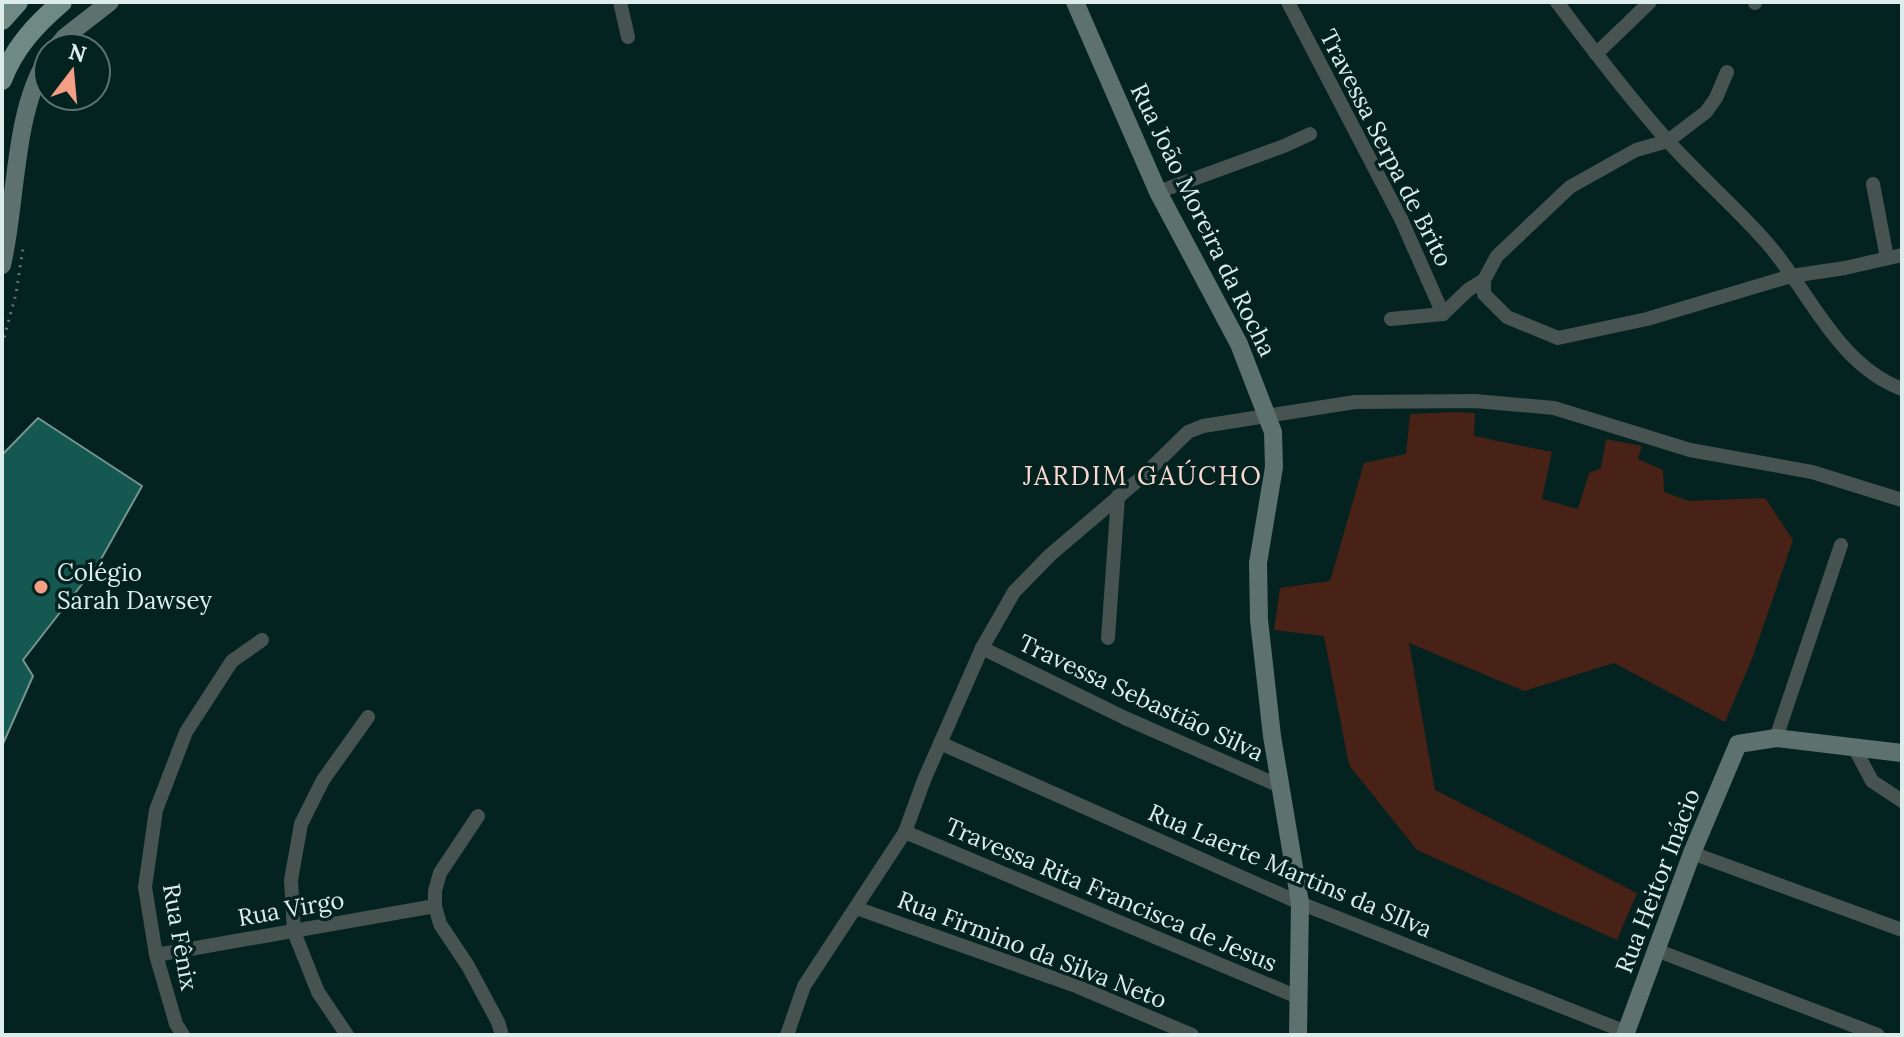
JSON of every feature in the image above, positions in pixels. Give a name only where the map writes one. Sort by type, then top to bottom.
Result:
[{"type":"main road","points":[[2,20],[18,2]]},
{"type":"main road","points":[[2,80],[20,44],[62,2]]},
{"type":"street","points":[[71,32],[110,2]]},
{"type":"street","points":[[620,2],[628,37]]},
{"type":"street","name":"Rua João Moreira da Rocha","points":[[1075,2],[1158,192],[1218,302],[1269,414],[1273,432],[1274,467],[1258,563],[1259,620],[1272,736],[1300,903],[1298,1035]]},
{"type":"street","name":"Travessa Serpa de Brito","points":[[1288,2],[1401,219],[1443,314]]},
{"type":"street","points":[[1557,2],[1668,141],[1733,205],[1771,248],[1835,338],[1869,372],[1902,389]]},
{"type":"street","points":[[1596,54],[1650,2]]},
{"type":"street","points":[[1484,287],[1497,256],[1570,187],[1636,150],[1668,141],[1706,112],[1727,72]]},
{"type":"street","points":[[2,265],[25,120],[32,94]]},
{"type":"street","points":[[1158,192],[1310,134]]},
{"type":"street","points":[[1484,287],[1507,317],[1558,338],[1647,319],[1791,276],[1895,257],[1873,184]]},
{"type":"street","points":[[1391,319],[1443,314],[1468,290],[1484,287]]},
{"type":"street","points":[[787,1035],[804,986],[905,832],[982,648],[1014,592],[1050,555],[1143,476],[1188,432],[1203,426],[1269,414],[1355,402],[1475,401],[1554,408],[1690,450],[1812,472],[1902,500]]},
{"type":"street","points":[[1108,638],[1118,496]]},
{"type":"street","points":[[1841,545],[1776,738],[1902,753]]},
{"type":"street","name":"Rua Fênix","points":[[183,1035],[176,1024],[156,955],[145,887],[156,810],[186,732],[232,661],[262,640]]},
{"type":"street","name":"Travessa Sebastião Silva","points":[[982,648],[1125,718],[1282,787]]},
{"type":"street","points":[[347,1035],[318,992],[294,932],[291,880],[301,824],[323,780],[368,717]]},
{"type":"street","name":"Rua Heitor Inácio","points":[[1625,1034],[1692,853],[1738,744],[1776,738]]},
{"type":"street","name":"Rua Laerte Martins da SIlva","points":[[940,743],[1300,903],[1625,1034]]},
{"type":"street","points":[[1855,749],[1872,781],[1902,801]]},
{"type":"street","points":[[478,816],[440,873],[435,906],[440,924],[468,966],[502,1035]]},
{"type":"street","name":"Travessa Rita Francisca de Jesus","points":[[905,832],[1300,998]]},
{"type":"street","points":[[1692,853],[1902,930]]},
{"type":"street","name":"Rua Virgo","points":[[156,955],[435,906]]},
{"type":"street","name":"Rua Firmino da Silva Neto","points":[[856,908],[1076,986],[1192,1035]]},
{"type":"street","points":[[1656,950],[1873,1034]]},
{"type":"shaded area","points":[[1475,413],[1474,436],[1552,452],[1542,499],[1578,509],[1589,473],[1601,468],[1606,439],[1642,446],[1638,459],[1663,470],[1664,492],[1689,501],[1765,498],[1793,540],[1752,659],[1725,722],[1614,663],[1524,691],[1409,643],[1435,790],[1637,893],[1617,940],[1417,850],[1349,765],[1324,636],[1274,630],[1280,588],[1330,581],[1364,463],[1406,454],[1410,414]]},
{"type":"building","name":"Colégio Sarah Dawsey","points":[[38,418],[142,486],[100,561],[23,660],[33,676],[2,746],[2,455]]},
{"type":"place","name":"Colégio Sarah Dawsey","points":[[41,587]]},
{"type":"district","name":"JARDIM GAÚCHO","points":[[1143,476]]}]
